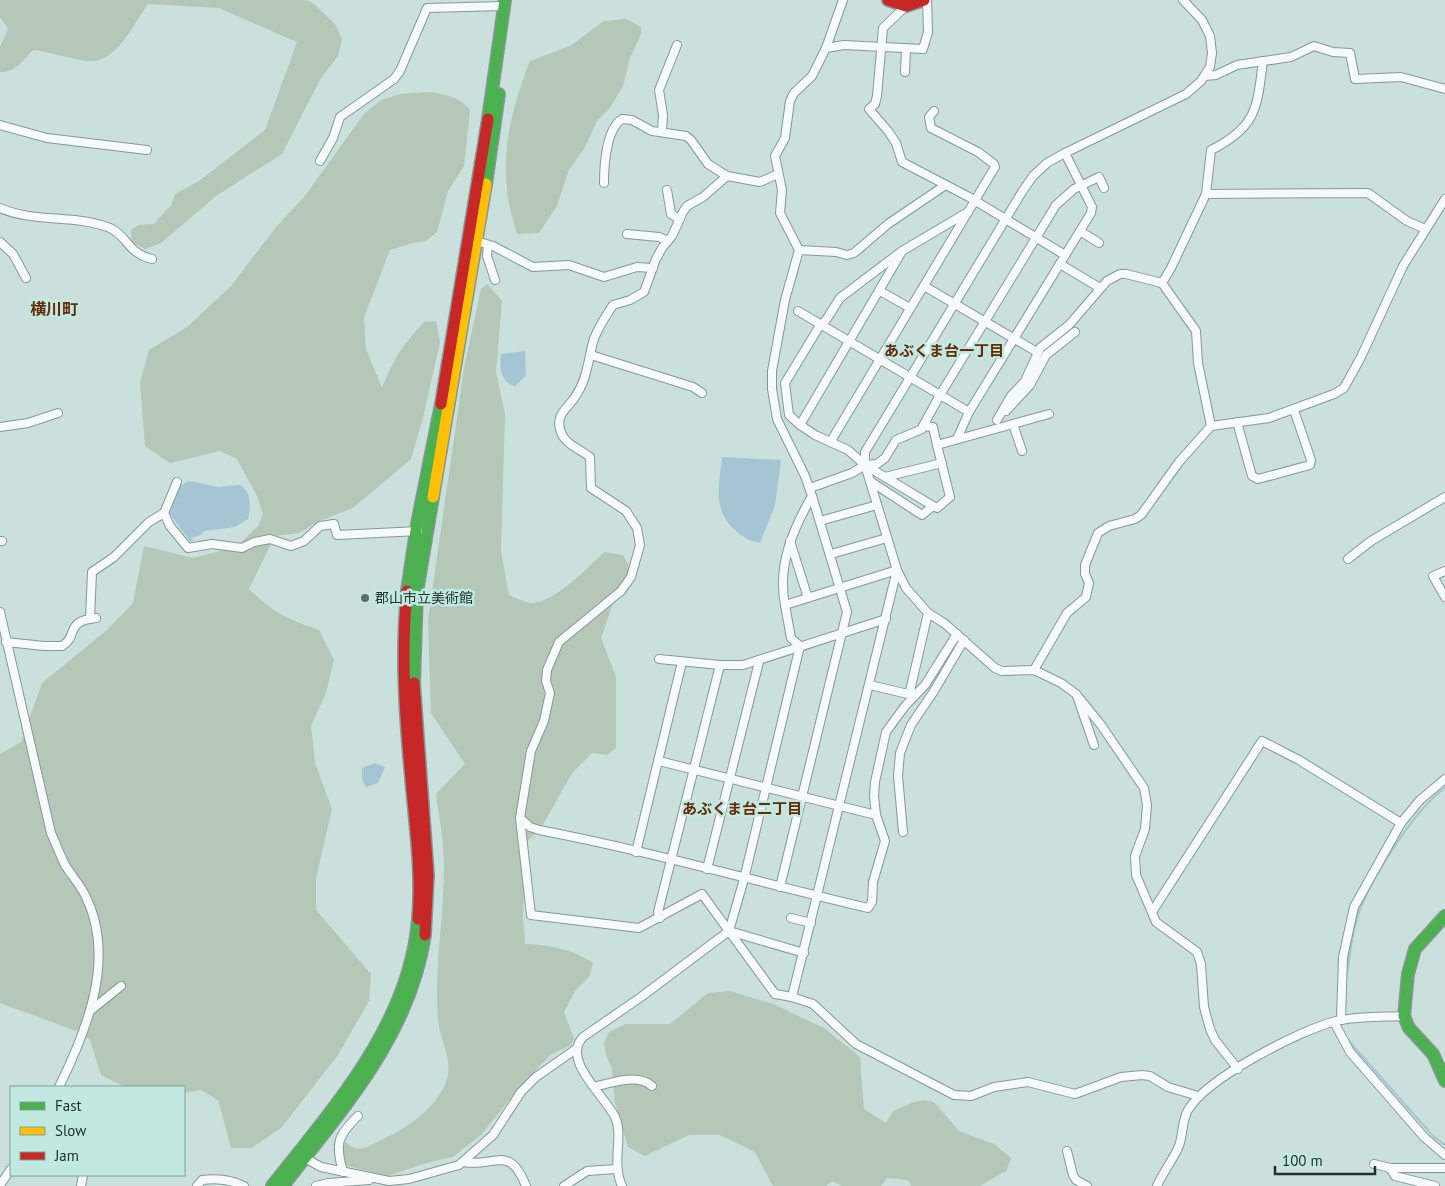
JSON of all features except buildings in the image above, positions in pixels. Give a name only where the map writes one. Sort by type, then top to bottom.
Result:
[{"type":"street","points":[[780,887],[847,612],[811,492],[777,419],[772,389],[772,371],[779,343],[785,300],[799,250],[780,213],[782,190],[775,156],[785,138],[790,101],[794,93],[812,76],[826,48],[843,0]]},
{"type":"street","points":[[888,0],[906,6]]},
{"type":"street","points":[[826,48],[844,45],[880,48],[923,49],[928,32],[926,0],[906,6],[883,28],[880,48],[875,104],[869,109],[896,143],[902,162],[975,201],[1065,255]]},
{"type":"street","points":[[1183,0],[1202,20],[1210,36],[1212,53],[1210,67],[1205,76],[1186,94],[1065,153],[1048,163],[1033,176],[1005,219],[865,452],[866,466],[877,505],[897,570],[906,588],[928,613],[957,634],[995,668],[1002,671],[1034,670],[1061,683],[1076,694],[1101,725],[1144,788],[1147,805],[1146,829],[1134,856],[1134,867],[1156,922],[1196,952],[1201,964],[1204,1008],[1210,1028],[1215,1040],[1238,1069]]},
{"type":"street","points":[[283,1186],[300,1156],[386,1026],[402,991],[415,947],[420,884],[403,666],[405,614],[478,242],[507,2],[427,8],[400,71],[394,79],[340,117],[333,138],[320,161]]},
{"type":"street","points":[[662,131],[663,115],[659,90],[677,45]]},
{"type":"street","points":[[1205,76],[1216,75],[1238,65],[1296,56],[1314,46],[1333,52],[1350,53],[1354,79],[1405,77],[1445,89]]},
{"type":"street","points":[[905,72],[906,49]]},
{"type":"street","points":[[1162,282],[1171,268],[1206,194],[1211,150],[1226,143],[1242,130],[1255,112],[1264,61]]},
{"type":"street","points":[[831,441],[995,167],[994,164],[978,152],[931,128],[929,117],[934,110]]},
{"type":"street","points":[[604,183],[604,164],[609,141],[618,121],[627,118],[652,131],[676,133],[691,140],[708,164],[727,176],[760,182],[778,174]]},
{"type":"street","points":[[0,125],[47,138],[147,150]]},
{"type":"street","points":[[957,439],[969,412],[1091,213],[1092,207],[1065,153]]},
{"type":"street","points":[[727,176],[703,198],[687,206],[672,236],[662,248],[644,292],[630,300],[613,305],[595,336],[582,384],[575,397],[561,413],[561,432],[572,446],[590,457],[591,488],[626,511],[636,528],[640,545],[631,577],[621,590],[559,642],[550,658],[546,681],[550,693],[544,721],[531,751],[520,818],[531,915],[631,929],[642,928],[702,894],[775,994],[792,996],[814,1004],[856,1044],[954,1095],[971,1096],[994,1086],[1028,1082],[1074,1094],[1121,1077],[1142,1075],[1150,1076],[1168,1088],[1198,1096]]},
{"type":"street","points":[[800,646],[791,638],[782,577],[790,541],[811,492],[866,466],[877,464],[885,458],[896,440],[922,429],[940,395],[1035,237],[1061,199],[1099,176],[1104,188]]},
{"type":"street","points":[[799,250],[836,252],[847,256],[854,253],[888,224],[944,186]]},
{"type":"street","points":[[668,190],[670,214],[679,219]]},
{"type":"street","points":[[1206,194],[1368,193],[1407,221],[1425,229]]},
{"type":"street","points":[[1034,670],[1067,613],[1086,597],[1089,583],[1085,565],[1098,533],[1109,526],[1135,519],[1141,515],[1179,462],[1211,426],[1269,418],[1334,394],[1349,382],[1404,266],[1445,199]]},
{"type":"street","points":[[0,208],[26,216],[98,224],[118,234],[138,255],[152,259]]},
{"type":"street","points":[[923,426],[933,427],[950,497],[936,508],[866,466],[848,450],[815,435],[789,415],[784,391],[785,383],[819,327],[840,298],[902,251],[968,212]]},
{"type":"street","points":[[1080,231],[1099,243]]},
{"type":"street","points":[[627,234],[659,237],[668,241]]},
{"type":"street","points":[[0,242],[13,254],[26,278]]},
{"type":"street","points":[[478,242],[533,268],[568,265],[604,277],[637,267],[653,268]]},
{"type":"street","points":[[478,242],[487,256],[495,280]]},
{"type":"street","points":[[800,424],[902,251]]},
{"type":"street","points":[[1060,264],[1100,288]]},
{"type":"street","points":[[1075,332],[1046,355],[1030,385],[998,420],[1011,396],[1025,381],[1037,352],[1070,325],[1100,288],[1120,274],[1162,282],[1196,330],[1198,363],[1211,426]]},
{"type":"street","points":[[924,286],[1037,352]]},
{"type":"street","points":[[880,291],[910,308]]},
{"type":"street","points":[[798,311],[823,324],[969,412]]},
{"type":"street","points":[[591,355],[694,387],[702,393]]},
{"type":"street","points":[[1237,422],[1252,476],[1258,479],[1310,465],[1311,460],[1294,410]]},
{"type":"street","points":[[0,427],[28,423],[58,413]]},
{"type":"street","points":[[937,445],[1049,414]]},
{"type":"street","points":[[1013,424],[1022,452]]},
{"type":"street","points":[[885,477],[942,462]]},
{"type":"street","points":[[870,481],[922,514],[933,506]]},
{"type":"street","points":[[6,642],[62,646],[69,640],[76,624],[94,619],[92,572],[114,557],[156,516],[164,513],[177,482]]},
{"type":"street","points":[[1348,559],[1371,541],[1445,497]]},
{"type":"street","points":[[820,521],[877,505]]},
{"type":"street","points":[[164,513],[170,526],[188,548],[212,544],[242,548],[254,542],[270,539],[291,546],[304,541],[320,526],[328,524],[334,524],[337,535],[422,531]]},
{"type":"street","points":[[831,554],[887,538]]},
{"type":"street","points":[[790,541],[808,598]]},
{"type":"street","points":[[785,605],[897,570]]},
{"type":"street","points":[[792,996],[897,570]]},
{"type":"street","points":[[1445,571],[1432,576],[1445,597]]},
{"type":"street","points":[[0,612],[51,833],[64,864],[86,896],[94,918],[98,976],[81,1040],[59,1086]]},
{"type":"street","points":[[913,693],[928,613]]},
{"type":"street","points":[[659,659],[720,665],[743,665],[759,662],[843,631],[886,619]]},
{"type":"street","points":[[520,818],[530,827],[539,830],[868,908],[870,906],[873,882],[885,841],[876,815],[874,782],[886,732],[913,693],[925,685],[957,634]]},
{"type":"street","points":[[903,832],[898,776],[900,753],[905,738],[964,640]]},
{"type":"street","points":[[464,1162],[469,1155],[493,1135],[522,1092],[536,1077],[576,1049],[583,1037],[641,998],[729,931],[744,879],[800,646]]},
{"type":"street","points":[[636,852],[682,662]]},
{"type":"street","points":[[707,869],[759,662]]},
{"type":"street","points":[[660,918],[658,912],[670,860],[720,665]]},
{"type":"street","points":[[870,685],[908,694],[913,693]]},
{"type":"street","points":[[1076,694],[1094,745]]},
{"type":"street","points":[[1152,912],[1262,742],[1299,760],[1401,823]]},
{"type":"street","points":[[659,761],[876,815]]},
{"type":"street","points":[[1445,779],[1420,800],[1401,823],[1354,907],[1343,957],[1337,1021],[1350,1052],[1424,1137],[1445,1155]]},
{"type":"street","points":[[1445,916],[1415,949],[1408,974],[1404,1016],[1408,1028],[1433,1054],[1445,1081]]},
{"type":"street","points":[[791,918],[811,923]]},
{"type":"street","points":[[729,931],[804,953]]},
{"type":"street","points":[[90,1011],[122,986]]},
{"type":"street","points":[[1160,1184],[1179,1146],[1187,1112],[1198,1096],[1238,1069],[1282,1044],[1337,1021],[1404,1016]]},
{"type":"street","points":[[576,1049],[577,1056],[594,1088],[616,1118],[616,1169],[622,1186]]},
{"type":"street","points":[[594,1088],[624,1080],[638,1080],[652,1086]]},
{"type":"street","points":[[343,1172],[338,1151],[340,1137],[358,1116]]},
{"type":"street","points":[[1067,1151],[1073,1175],[1076,1180],[1087,1186]]},
{"type":"street","points":[[300,1156],[321,1167],[389,1181],[403,1180],[464,1162],[508,1162],[518,1170],[526,1186]]},
{"type":"street","points":[[272,1186],[300,1156]]},
{"type":"street","points":[[1374,1164],[1390,1168],[1445,1168]]},
{"type":"street","points":[[1390,1168],[1395,1176],[1435,1186]]},
{"type":"street","points":[[564,1186],[588,1171],[616,1169]]},
{"type":"street","points":[[0,1185],[10,1170]]},
{"type":"street","points":[[316,1186],[328,1183],[371,1180],[373,1178]]},
{"type":"street","points":[[197,1186],[202,1180],[211,1179],[224,1179],[244,1186]]},
{"type":"green space","points":[[0,0],[306,0],[313,3],[335,24],[342,39],[338,56],[321,78],[282,154],[216,196],[161,243],[145,249],[132,242],[131,230],[138,225],[154,224],[171,205],[175,194],[199,181],[265,130],[297,42],[219,8],[148,4],[126,38],[112,53],[104,58],[90,61],[33,50],[15,68],[6,72],[0,72],[0,47],[8,29],[0,17]]},
{"type":"green space","points":[[626,19],[641,27],[641,34],[630,58],[623,86],[610,108],[597,121],[585,147],[569,170],[557,206],[539,233],[517,234],[508,195],[506,156],[514,108],[530,61],[570,46],[604,21]]},
{"type":"green space","points":[[427,92],[451,96],[470,110],[464,166],[448,191],[437,232],[426,241],[390,250],[364,317],[366,349],[382,388],[395,360],[410,338],[424,322],[436,321],[440,342],[423,418],[411,459],[353,508],[319,521],[299,533],[275,536],[249,589],[265,604],[281,614],[298,623],[319,630],[334,660],[326,693],[311,726],[315,763],[332,809],[316,878],[316,910],[371,974],[369,1001],[338,1055],[281,1128],[251,1148],[231,1148],[218,1100],[201,1090],[185,1093],[185,1086],[123,1086],[101,1075],[90,1040],[79,1032],[0,1003],[0,754],[21,742],[42,683],[107,630],[133,603],[144,546],[193,558],[236,547],[258,526],[263,514],[257,496],[237,459],[220,451],[170,463],[145,446],[140,382],[149,350],[187,327],[230,287],[277,226],[304,197],[364,114],[381,100],[400,94]]},
{"type":"green space","points":[[487,284],[502,301],[496,372],[505,414],[501,551],[509,595],[531,603],[540,602],[560,591],[604,552],[623,555],[630,568],[617,592],[601,638],[616,677],[616,748],[607,755],[592,753],[572,773],[540,830],[525,843],[523,916],[525,944],[543,945],[560,949],[586,958],[593,963],[589,977],[575,991],[564,1012],[574,1039],[570,1046],[551,1054],[513,1095],[482,1134],[453,1157],[426,1163],[388,1176],[347,1166],[343,1156],[343,1145],[346,1142],[355,1148],[364,1148],[402,1129],[430,1107],[443,1089],[448,1072],[447,1057],[439,1027],[437,1001],[444,865],[436,794],[465,764],[431,713],[428,620],[464,368],[481,289]]},
{"type":"green space","points":[[730,991],[773,1004],[824,1028],[860,1057],[864,1109],[886,1123],[893,1111],[914,1102],[925,1100],[934,1102],[959,1131],[994,1144],[1011,1158],[1006,1171],[980,1186],[911,1186],[908,1180],[887,1178],[881,1186],[842,1186],[832,1181],[826,1186],[773,1186],[755,1152],[720,1135],[689,1135],[645,1156],[628,1147],[615,1103],[612,1068],[606,1055],[604,1043],[609,1032],[625,1024],[670,1024],[708,993]]},
{"type":"water","points":[[525,351],[526,376],[515,386],[507,382],[502,374],[501,354]]},
{"type":"water","points":[[722,457],[781,460],[775,505],[760,543],[747,539],[739,533],[728,523],[723,515],[719,497]]},
{"type":"water","points":[[190,481],[218,487],[240,485],[249,496],[250,510],[248,519],[235,527],[204,531],[201,535],[191,538],[194,541],[190,541],[170,514],[178,490]]},
{"type":"water","points":[[375,763],[385,767],[378,783],[366,787],[362,779],[362,768]]},
{"type":"waterway","points":[[1346,979],[1355,924],[1367,893],[1409,826],[1421,810],[1445,788]]},
{"type":"waterway","points":[[1347,1039],[1433,1136],[1445,1145]]},
{"type":"traffic: fast","points":[[488,119],[505,0]]},
{"type":"traffic: fast","points":[[486,184],[499,94]]},
{"type":"traffic: fast","points":[[407,591],[417,524],[441,404]]},
{"type":"traffic: fast","points":[[414,683],[417,592],[433,497]]},
{"type":"traffic: fast","points":[[1445,916],[1415,949],[1408,974],[1404,1016],[1409,1028],[1433,1054],[1445,1081]]},
{"type":"traffic: fast","points":[[272,1186],[320,1126],[365,1062],[385,1029],[401,994],[412,957],[418,919]]},
{"type":"traffic: fast","points":[[283,1186],[350,1099],[389,1038],[417,972],[425,935]]},
{"type":"traffic: slow","points":[[433,497],[486,184]]},
{"type":"traffic: jam","points":[[888,0],[906,6],[924,0]]},
{"type":"traffic: jam","points":[[441,404],[488,119]]},
{"type":"traffic: jam","points":[[407,591],[404,685],[419,866],[418,919]]},
{"type":"traffic: jam","points":[[414,683],[428,875],[425,935]]},
{"type":"place","name":"郡山市立美術館","points":[[365,598]]},
{"type":"district","name":"横川町","points":[[54,309]]},
{"type":"district","name":"あぶくま台一丁目","points":[[944,350]]},
{"type":"district","name":"あぶくま台二丁目","points":[[742,808]]}]
